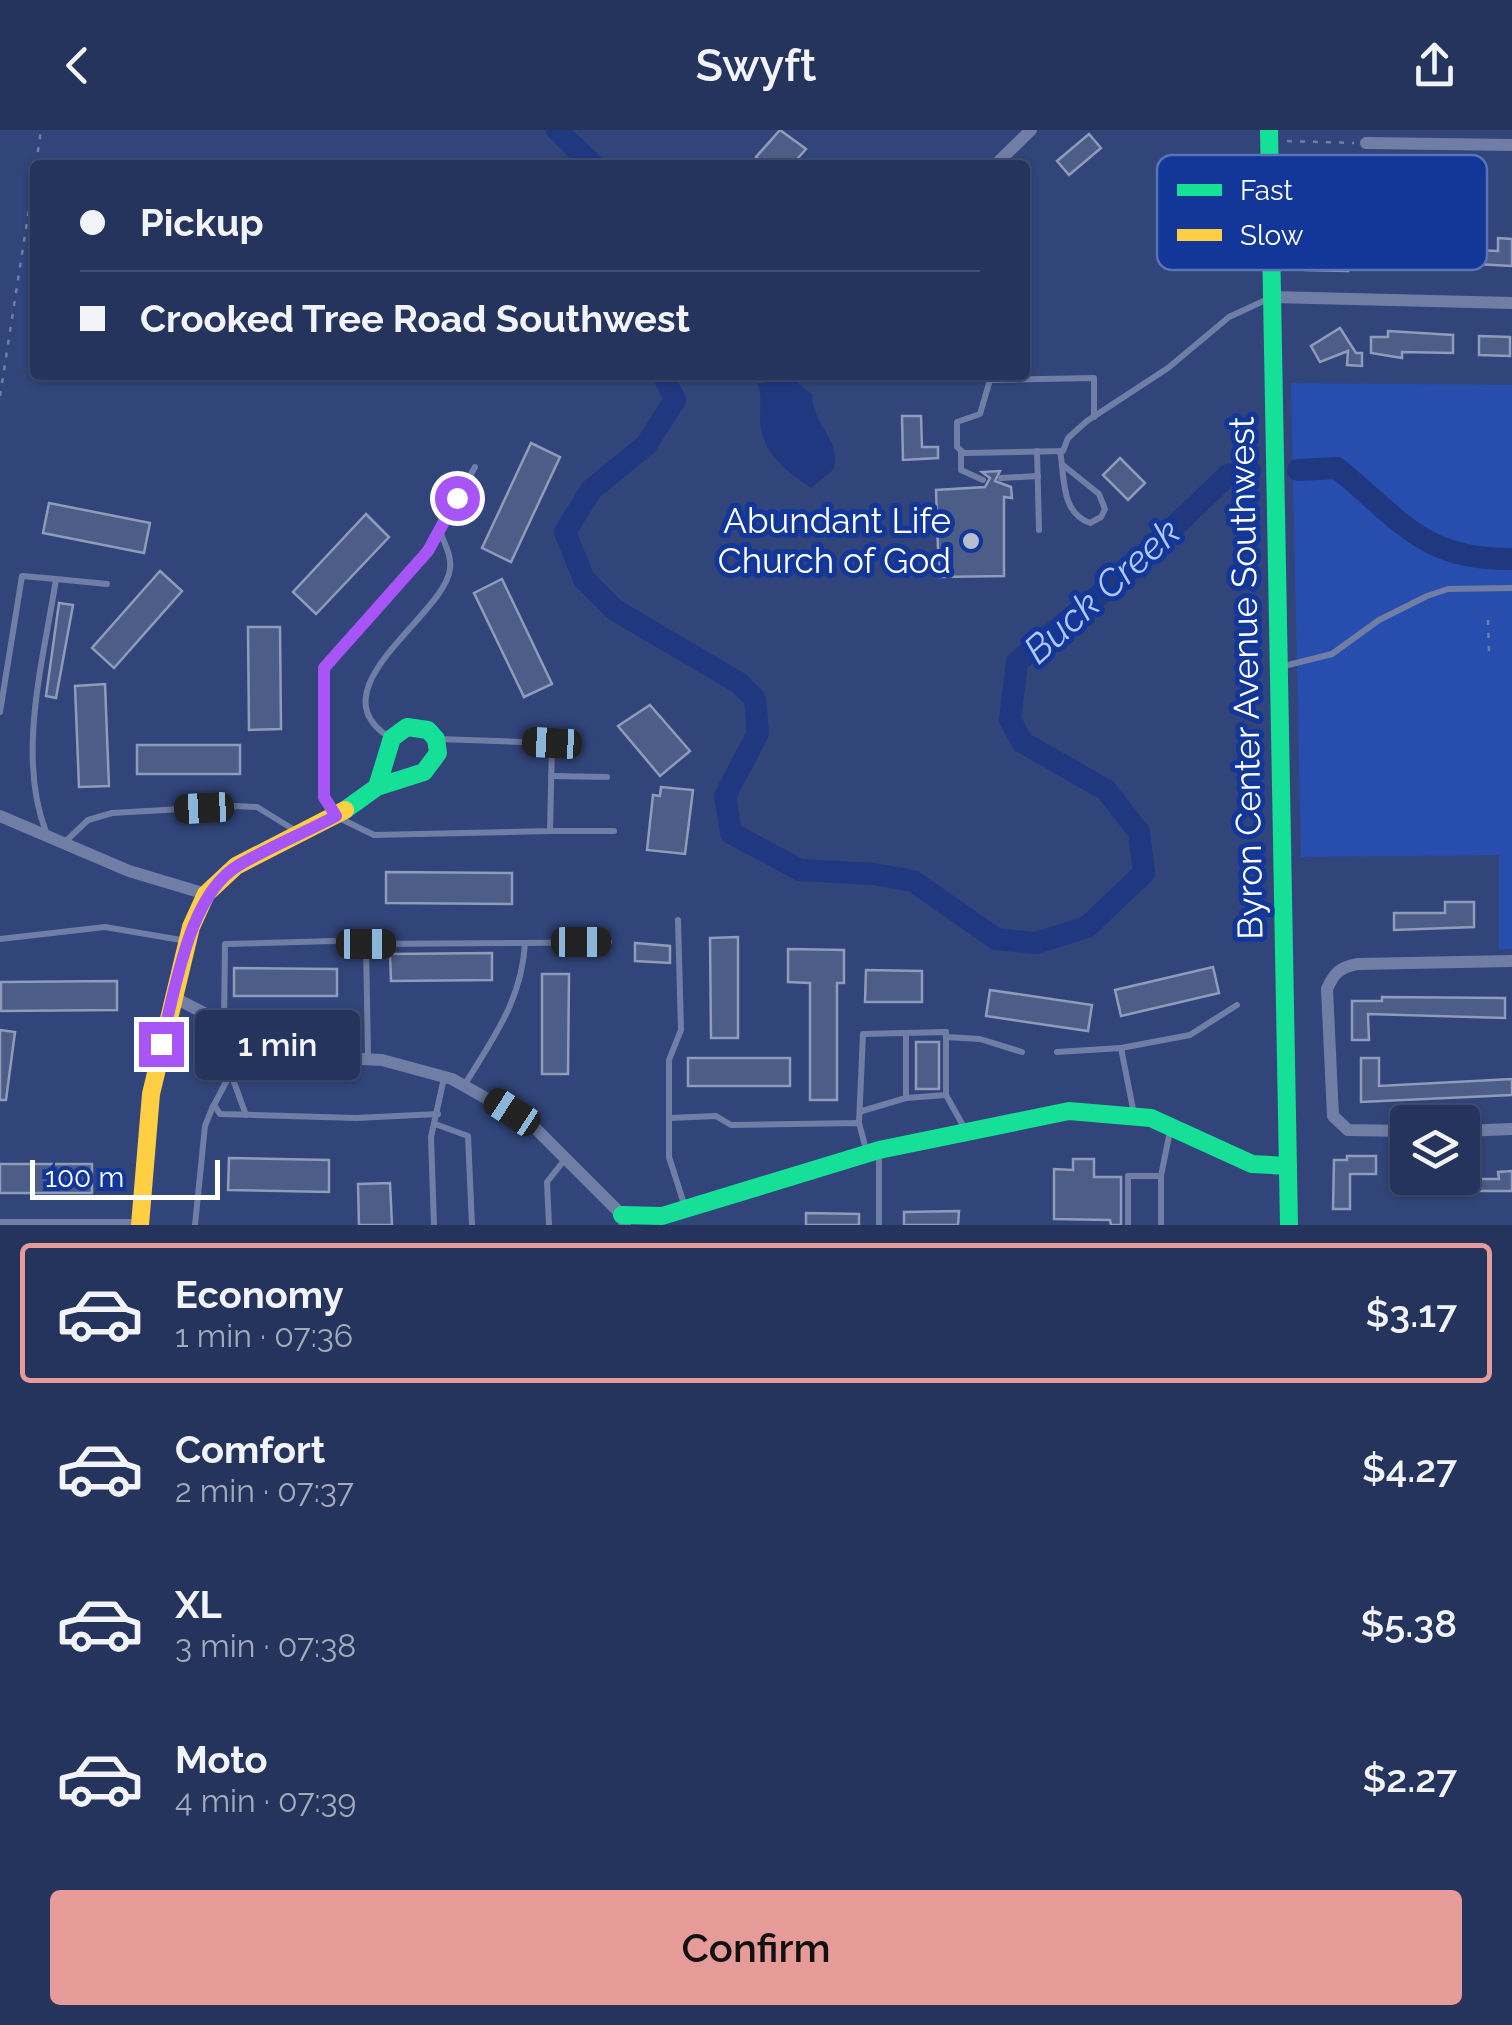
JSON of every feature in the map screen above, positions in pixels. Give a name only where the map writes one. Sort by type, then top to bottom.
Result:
[{"type":"street","points":[[999,160],[1030,130]]},
{"type":"street","points":[[1366,143],[1512,146]]},
{"type":"street","name":"Byron Center Avenue Southwest","points":[[1272,270],[1290,1225]]},
{"type":"street","points":[[1272,297],[1512,303]]},
{"type":"street","points":[[140,1224],[152,1094],[188,941],[206,894],[236,866],[336,816],[377,787],[424,772],[436,762],[436,739],[417,726],[392,738],[377,787]]},
{"type":"street","points":[[0,816],[130,871],[206,894]]},
{"type":"street","points":[[1390,1131],[1348,1130],[1333,1116],[1327,989],[1333,975],[1344,966],[1358,964],[1512,960]]},
{"type":"street","points":[[175,998],[249,1037],[302,1056],[368,1059],[464,1085],[530,1123],[624,1220],[662,1216],[873,1152],[965,1129],[1068,1111],[1134,1115],[1171,1125],[1252,1164],[1288,1166]]},
{"type":"street","points":[[1480,1130],[1512,1130]]},
{"type":"lane","points":[[1063,465],[1099,494],[1105,509],[1101,517],[1090,523],[1067,503],[1060,451],[1068,438],[1168,368],[1229,317],[1272,297]]},
{"type":"lane","points":[[1030,377],[1094,378],[1094,418]]},
{"type":"lane","points":[[983,480],[961,470],[958,422],[980,414],[990,380]]},
{"type":"lane","points":[[960,452],[1060,451]]},
{"type":"lane","points":[[1037,452],[1039,530]]},
{"type":"lane","points":[[474,467],[428,551],[324,668],[324,797],[336,816],[374,835],[614,830]]},
{"type":"lane","points":[[1001,478],[1038,476]]},
{"type":"lane","points":[[392,738],[369,716],[367,697],[382,660],[445,584],[449,556],[440,530]]},
{"type":"lane","points":[[0,712],[22,576],[107,584]]},
{"type":"lane","points":[[47,834],[35,804],[34,747],[56,579]]},
{"type":"lane","points":[[1279,667],[1332,654],[1379,620],[1427,596],[1448,589],[1512,588]]},
{"type":"lane","points":[[436,739],[552,743],[550,831]]},
{"type":"lane","points":[[551,776],[608,777]]},
{"type":"lane","points":[[64,842],[88,820],[112,813],[234,806],[257,806],[301,834]]},
{"type":"lane","points":[[678,920],[682,1030],[669,1060],[669,1157],[686,1209]]},
{"type":"lane","points":[[0,939],[104,926],[188,941]]},
{"type":"lane","points":[[224,1024],[225,944],[334,941]]},
{"type":"lane","points":[[368,1059],[366,944],[609,942]]},
{"type":"lane","points":[[464,1085],[515,999],[523,980],[525,943]]},
{"type":"lane","points":[[1056,1052],[1121,1048],[1190,1035],[1237,1005]]},
{"type":"lane","points":[[879,1225],[873,1152],[859,1123],[863,1034],[946,1032],[946,1096],[965,1129]]},
{"type":"lane","points":[[906,1034],[906,1098]]},
{"type":"lane","points":[[195,1225],[205,1126],[249,1037]]},
{"type":"lane","points":[[946,1037],[980,1039],[1022,1052]]},
{"type":"lane","points":[[1121,1048],[1134,1115]]},
{"type":"lane","points":[[231,1072],[246,1115]]},
{"type":"lane","points":[[434,1225],[431,1136],[444,1077]]},
{"type":"lane","points":[[862,1111],[906,1098],[946,1096]]},
{"type":"lane","points":[[214,1104],[220,1114],[356,1118],[438,1114]]},
{"type":"lane","points":[[669,1118],[716,1116],[731,1125],[859,1123]]},
{"type":"lane","points":[[435,1124],[468,1136],[472,1225]]},
{"type":"lane","points":[[1161,1225],[1161,1176],[1171,1125]]},
{"type":"lane","points":[[549,1225],[547,1182],[567,1158]]},
{"type":"lane","points":[[1128,1225],[1128,1176],[1161,1176]]},
{"type":"lane","points":[[0,1222],[140,1224]]},
{"type":"path","points":[[36,160],[41,130]]},
{"type":"path","points":[[1270,136],[1366,143]]},
{"type":"path","points":[[0,396],[30,201]]},
{"type":"path","points":[[1488,620],[1489,652]]},
{"type":"shaded area","points":[[793,380],[812,394],[835,458],[834,469],[811,488],[779,463],[768,448],[760,423],[757,383]]},
{"type":"shaded area","points":[[1291,383],[1512,385],[1512,949],[1499,949],[1499,855],[1301,857]]},
{"type":"building","points":[[780,130],[806,149],[796,160],[756,157]]},
{"type":"building","points":[[1089,134],[1101,148],[1069,175],[1057,161]]},
{"type":"building","points":[[1498,238],[1512,239],[1512,266],[1487,265],[1487,250],[1498,251]]},
{"type":"building","points":[[1340,328],[1356,353],[1362,353],[1362,366],[1347,365],[1348,351],[1320,362],[1311,346]]},
{"type":"building","points":[[1388,331],[1453,335],[1453,353],[1402,352],[1402,358],[1371,353],[1371,337],[1388,337]]},
{"type":"building","points":[[1479,336],[1510,337],[1510,356],[1479,355]]},
{"type":"building","points":[[902,416],[921,416],[922,447],[938,447],[938,458],[903,460]]},
{"type":"building","points":[[531,443],[560,457],[511,562],[482,548]]},
{"type":"building","points":[[1120,458],[1145,483],[1128,500],[1103,475]]},
{"type":"building","name":"Abundant Life Church of God","points":[[1000,471],[995,481],[1011,487],[1012,498],[1004,497],[1004,576],[939,577],[936,490],[985,487],[990,478],[982,472]]},
{"type":"building","points":[[49,503],[150,523],[144,553],[43,533]]},
{"type":"building","points":[[366,514],[389,537],[316,614],[293,592]]},
{"type":"building","points":[[160,571],[182,591],[114,668],[92,648]]},
{"type":"building","points":[[502,579],[552,684],[524,697],[474,593]]},
{"type":"building","points":[[59,603],[73,605],[56,698],[46,696]]},
{"type":"building","points":[[248,627],[280,627],[281,729],[249,730]]},
{"type":"building","points":[[105,684],[109,786],[79,787],[75,686]]},
{"type":"building","points":[[650,705],[690,751],[660,776],[618,726]]},
{"type":"building","points":[[137,745],[240,745],[240,774],[137,774]]},
{"type":"building","points":[[661,787],[693,790],[685,854],[647,850],[653,795],[660,796]]},
{"type":"building","points":[[386,872],[512,873],[512,904],[386,903]]},
{"type":"building","points":[[1445,902],[1474,902],[1474,927],[1394,930],[1394,913],[1445,913]]},
{"type":"building","points":[[738,937],[738,1038],[711,1038],[710,938]]},
{"type":"building","points":[[635,943],[670,946],[670,963],[635,961]]},
{"type":"building","points":[[788,949],[844,950],[844,983],[837,983],[837,1100],[810,1100],[810,983],[788,982]]},
{"type":"building","points":[[492,953],[492,980],[391,981],[390,954]]},
{"type":"building","points":[[1213,967],[1219,993],[1121,1016],[1115,990]]},
{"type":"building","points":[[234,968],[337,969],[337,996],[234,996]]},
{"type":"building","points":[[866,970],[922,971],[922,1002],[865,1002]]},
{"type":"building","points":[[542,974],[569,974],[568,1074],[542,1074]]},
{"type":"building","points":[[117,981],[117,1010],[1,1011],[1,982]]},
{"type":"building","points":[[990,990],[1092,1005],[1088,1031],[986,1016]]},
{"type":"building","points":[[1382,997],[1505,998],[1505,1018],[1368,1014],[1369,1040],[1352,1040],[1352,1001],[1382,1001]]},
{"type":"building","points":[[0,1030],[15,1032],[6,1100],[0,1100]]},
{"type":"building","points":[[916,1042],[939,1042],[939,1089],[916,1089]]},
{"type":"building","points":[[688,1058],[790,1058],[790,1086],[688,1086]]},
{"type":"building","points":[[1361,1058],[1379,1058],[1379,1086],[1512,1079],[1512,1095],[1361,1102]]},
{"type":"building","points":[[1347,1156],[1376,1156],[1376,1174],[1350,1174],[1350,1209],[1333,1209],[1334,1160],[1347,1160]]},
{"type":"building","points":[[229,1158],[329,1160],[329,1192],[228,1190]]},
{"type":"building","points":[[1073,1159],[1094,1159],[1094,1177],[1121,1177],[1121,1225],[1111,1225],[1110,1220],[1054,1219],[1054,1169],[1073,1170]]},
{"type":"building","points":[[0,1164],[92,1164],[92,1193],[0,1193]]},
{"type":"building","points":[[1512,1171],[1512,1191],[1480,1191],[1480,1179],[1499,1179],[1498,1172]]},
{"type":"building","points":[[390,1183],[392,1225],[359,1225],[358,1184]]},
{"type":"building","points":[[959,1211],[958,1225],[904,1225],[904,1212]]},
{"type":"building","points":[[806,1213],[859,1214],[859,1225],[806,1225]]},
{"type":"waterway","name":"Buck Creek","points":[[557,130],[588,160]]},
{"type":"waterway","name":"Buck Creek","points":[[665,380],[675,400],[646,445],[591,490],[565,532],[584,579],[615,610],[739,683],[755,699],[758,733],[725,796],[731,833],[800,870],[874,874],[913,881],[996,939],[1036,943],[1087,927],[1144,873],[1139,832],[1106,790],[1022,742],[1010,719],[1017,662],[1125,574],[1228,475],[1250,471]]},
{"type":"waterway","name":"Buck Creek","points":[[1298,470],[1337,468],[1397,520],[1434,544],[1481,558],[1512,559]]},
{"type":"traffic: fast","points":[[1269,130],[1269,155]]},
{"type":"traffic: fast","points":[[1272,270],[1289,1225]]},
{"type":"traffic: fast","points":[[345,810],[377,787],[424,772],[438,753],[436,739],[428,730],[407,727],[392,738],[377,787]]},
{"type":"traffic: fast","points":[[622,1215],[662,1216],[879,1150],[1069,1111],[1151,1118],[1252,1164],[1288,1166]]},
{"type":"traffic: slow","points":[[140,1225],[151,1094],[191,927],[206,894],[236,866],[345,810]]},
{"type":"place","name":"Abundant Life Church of God","points":[[971,541]]},
{"type":"route","points":[[161,1044],[191,927],[206,894],[236,866],[336,816],[324,797],[324,668],[428,551],[457,498]]}]
